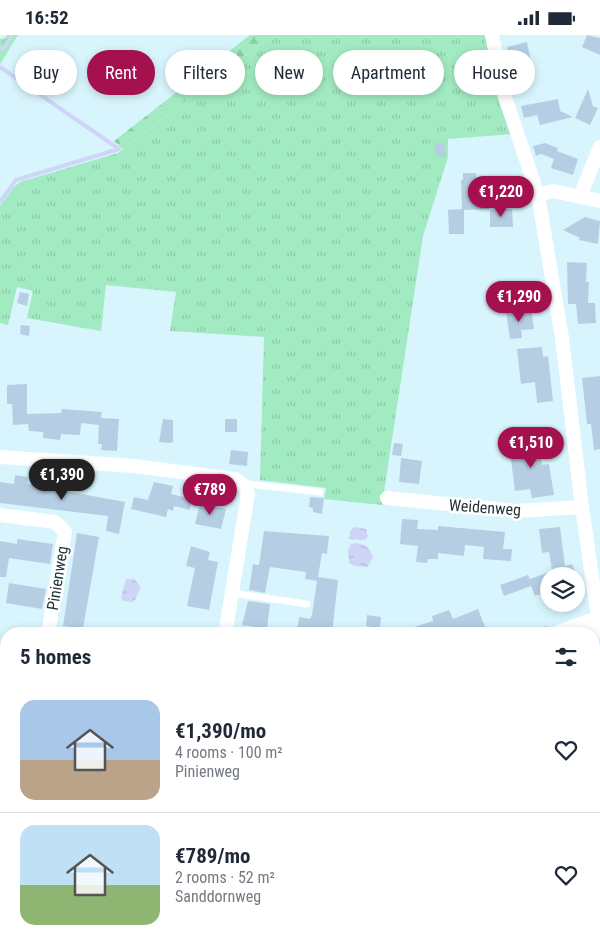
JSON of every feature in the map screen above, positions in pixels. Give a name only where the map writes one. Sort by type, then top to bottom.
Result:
[{"type":"street","points":[[492,35],[504,93],[538,195],[562,338],[582,507],[599,624]]},
{"type":"street","points":[[580,196],[600,147]]},
{"type":"street","points":[[538,195],[554,191],[600,201]]},
{"type":"street","points":[[0,457],[134,466],[235,479],[244,486],[248,495],[226,627]]},
{"type":"street","name":"Weidenweg","points":[[388,498],[517,511],[582,507]]},
{"type":"street","name":"Pinienweg","points":[[0,515],[55,522],[65,532],[49,627]]},
{"type":"lane","points":[[244,486],[247,484],[320,492]]},
{"type":"lane","points":[[232,593],[307,604]]},
{"type":"green space","points":[[7,35],[18,35],[0,64],[0,39],[5,38]]},
{"type":"green space","points":[[250,35],[272,35],[245,56],[245,50],[231,50]]},
{"type":"green space","points":[[272,35],[486,35],[490,50],[454,50],[454,95],[502,95],[512,134],[448,139],[448,157],[423,236],[382,505],[324,499],[326,488],[260,480],[264,337],[170,331],[176,292],[106,285],[101,331],[27,318],[33,291],[17,287],[8,325],[0,323],[0,206],[14,187],[20,182],[118,153],[194,95],[245,95],[245,56]]},
{"type":"green space","points":[[173,95],[194,95],[123,149],[114,141]]},
{"type":"water","points":[[354,527],[366,529],[368,536],[365,540],[349,539],[350,531]]},
{"type":"water","points":[[356,543],[368,547],[371,552],[373,558],[367,567],[354,566],[349,563],[348,550],[351,544]]},
{"type":"water","points":[[126,579],[134,579],[141,587],[134,602],[123,601],[121,598]]},
{"type":"building","points":[[587,35],[600,38],[600,55],[582,47]]},
{"type":"building","points":[[527,42],[529,50],[508,50],[507,47]]},
{"type":"building","points":[[588,89],[593,106],[598,108],[590,125],[575,118]]},
{"type":"building","points":[[558,99],[560,111],[573,117],[540,125],[537,115],[524,118],[521,106]]},
{"type":"building","points":[[435,143],[445,143],[444,156],[435,156]]},
{"type":"building","points":[[545,143],[558,148],[557,151],[578,159],[573,175],[551,168],[554,159],[541,154],[536,156],[533,146]]},
{"type":"building","points":[[463,173],[476,173],[477,197],[490,196],[490,209],[464,210],[464,234],[449,234],[448,210],[462,209],[461,180],[463,180]]},
{"type":"building","points":[[512,209],[513,227],[490,227],[490,210]]},
{"type":"building","points":[[585,217],[600,221],[598,244],[579,240],[580,238],[563,230]]},
{"type":"building","points":[[567,262],[587,263],[586,282],[589,282],[588,303],[595,303],[596,323],[578,324],[576,304],[568,304]]},
{"type":"building","points":[[20,292],[29,294],[27,306],[17,303]]},
{"type":"building","points":[[531,309],[534,329],[521,330],[522,338],[510,339],[506,312]]},
{"type":"building","points":[[21,325],[30,326],[29,336],[20,334]]},
{"type":"building","points":[[542,347],[543,357],[548,356],[553,401],[537,403],[535,382],[521,384],[517,349]]},
{"type":"building","points":[[600,376],[600,449],[594,450],[591,424],[587,424],[582,378]]},
{"type":"building","points":[[27,384],[27,414],[61,413],[62,409],[102,412],[101,418],[119,419],[117,451],[101,450],[102,444],[98,444],[99,425],[81,423],[80,435],[61,434],[60,440],[43,438],[43,432],[29,431],[28,424],[13,425],[12,404],[7,404],[7,385]]},
{"type":"building","points":[[163,419],[173,420],[173,442],[159,442]]},
{"type":"building","points":[[225,419],[237,419],[237,432],[225,432]]},
{"type":"building","points":[[539,440],[542,465],[549,464],[554,495],[532,498],[530,489],[515,491],[509,444]]},
{"type":"building","points":[[394,443],[403,444],[401,456],[392,455]]},
{"type":"building","points":[[231,450],[248,452],[247,466],[229,464]]},
{"type":"building","points":[[401,458],[422,461],[419,484],[399,482]]},
{"type":"building","points":[[15,475],[28,477],[27,484],[125,502],[119,534],[106,531],[108,516],[0,503],[0,482],[14,484]]},
{"type":"building","points":[[154,482],[173,486],[171,494],[192,499],[190,510],[174,506],[173,511],[168,509],[166,517],[131,509],[134,497],[148,500]]},
{"type":"building","points":[[310,497],[324,498],[322,514],[313,512],[313,508],[309,507]]},
{"type":"building","points":[[200,504],[226,509],[221,529],[195,524]]},
{"type":"building","points":[[402,519],[418,520],[417,529],[438,530],[438,526],[505,532],[503,549],[512,549],[511,561],[483,559],[484,547],[465,545],[464,556],[438,553],[438,559],[428,559],[427,563],[416,562],[418,546],[400,544]]},
{"type":"building","points":[[560,527],[565,566],[572,564],[573,567],[551,567],[551,565],[554,564],[551,564],[549,552],[542,553],[539,529]]},
{"type":"building","points":[[264,531],[329,536],[327,554],[322,553],[318,577],[338,580],[333,627],[298,627],[299,617],[310,619],[312,615],[317,581],[305,579],[306,572],[270,567],[265,593],[249,590],[253,564],[259,565]]},
{"type":"building","points":[[77,533],[99,537],[83,627],[63,626]]},
{"type":"building","points":[[17,539],[53,544],[50,564],[9,558],[6,577],[0,577],[0,541],[17,544]]},
{"type":"building","points":[[191,546],[210,552],[208,560],[218,562],[209,610],[187,606],[195,568],[186,566]]},
{"type":"building","points":[[528,575],[530,579],[540,575],[540,594],[535,596],[531,586],[504,596],[500,585]]},
{"type":"building","points":[[9,583],[46,589],[42,609],[6,603]]},
{"type":"building","points":[[248,601],[270,604],[267,627],[242,625]]},
{"type":"building","points":[[478,609],[485,627],[414,627],[433,621],[432,616],[449,610],[453,619]]},
{"type":"building","points":[[367,615],[381,617],[380,627],[366,626]]},
{"type":"waterway","points":[[0,49],[5,47],[12,35]]},
{"type":"waterway","points":[[0,67],[119,149]]},
{"type":"waterway","points":[[0,202],[16,180],[119,149]]}]
